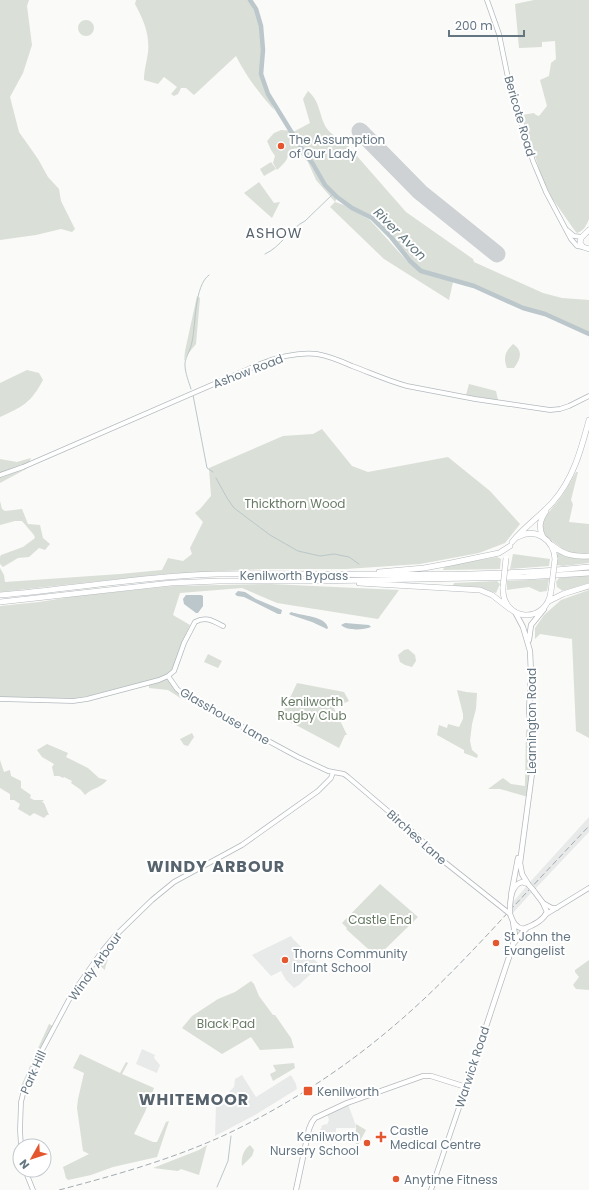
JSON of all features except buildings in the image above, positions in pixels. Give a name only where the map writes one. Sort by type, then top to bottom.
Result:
[{"type":"highway","points":[[589,230],[580,243],[586,248],[589,256]]},
{"type":"highway","points":[[510,609],[504,600],[503,587],[506,558],[511,544],[520,533],[549,506],[564,488],[581,452],[589,420]]},
{"type":"highway","points":[[333,581],[480,590],[492,595],[516,612],[531,615],[544,608],[548,602],[551,591],[555,559],[552,548],[540,529],[542,518],[549,506]]},
{"type":"highway","points":[[346,575],[424,568],[499,553],[522,535],[527,534],[537,535],[545,539],[558,550],[567,555],[589,556]]},
{"type":"highway","name":"Kenilworth Bypass","points":[[0,595],[140,580],[216,574],[465,574],[527,572],[589,567]]},
{"type":"highway","name":"Kenilworth Bypass","points":[[0,602],[171,583],[526,577],[589,573]]},
{"type":"highway","points":[[548,602],[563,594],[589,586]]},
{"type":"main road","name":"Leamington Road","points":[[528,884],[520,867],[534,754],[528,711],[531,666],[529,646],[530,627],[544,608]]},
{"type":"main road","name":"Leamington Road","points":[[516,612],[522,624],[529,646]]},
{"type":"main road","name":"Leamington Road","points":[[511,895],[522,843]]},
{"type":"main road","points":[[524,882],[528,884],[547,910],[546,915],[529,927],[521,929],[513,922],[510,905],[511,895],[514,887],[518,884],[524,882]]},
{"type":"main road","name":"Warwick Road","points":[[466,1087],[513,945],[515,936],[513,922]]},
{"type":"main road","name":"Warwick Road","points":[[513,945],[529,927]]},
{"type":"main road","points":[[296,1190],[310,1125],[313,1120],[321,1115],[423,1076],[431,1076],[466,1087]]},
{"type":"street","name":"Bericote Road","points":[[487,0],[499,34],[508,78],[531,154],[541,180],[573,242],[577,246],[586,248]]},
{"type":"street","points":[[565,228],[574,236],[585,236]]},
{"type":"street","name":"Ashow Road","points":[[0,475],[260,364],[295,354],[327,356],[391,382],[475,399],[550,410],[564,408],[579,402]]},
{"type":"street","points":[[579,402],[589,396]]},
{"type":"street","points":[[579,402],[586,400],[589,402]]},
{"type":"street","points":[[0,699],[73,701],[87,699],[128,687],[149,683],[168,676],[175,669],[184,643],[195,622],[208,619],[223,626]]},
{"type":"street","name":"Glasshouse Lane","points":[[168,676],[177,689],[185,696],[298,757],[333,772]]},
{"type":"street","name":"Birches Lane","points":[[333,772],[344,774],[348,777],[411,831],[442,860],[511,915]]},
{"type":"street","name":"Windy Arbour","points":[[56,1025],[72,994],[103,950],[125,925],[152,900],[179,879],[239,847],[256,835],[318,791],[331,778],[333,772]]},
{"type":"street","points":[[546,915],[589,888]]},
{"type":"street","points":[[543,903],[555,909],[560,907]]},
{"type":"street","points":[[500,907],[510,905]]},
{"type":"street","name":"Park Hill","points":[[20,1138],[22,1096],[40,1054],[56,1025]]},
{"type":"street","name":"Warwick Road","points":[[431,1190],[466,1087]]},
{"type":"street","points":[[28,1178],[32,1189]]},
{"type":"shaded area","points":[[238,591],[245,592],[256,599],[282,610],[281,614],[278,614],[244,597],[237,596],[235,594]]},
{"type":"shaded area","points":[[186,595],[203,596],[203,606],[198,613],[184,604],[183,599]]},
{"type":"shaded area","points":[[291,612],[323,621],[328,628],[327,629],[289,614]]},
{"type":"shaded area","points":[[345,623],[369,625],[371,627],[364,629],[351,629],[341,625]]},
{"type":"shaded area","points":[[589,817],[589,832],[536,888],[530,882]]},
{"type":"shaded area","points":[[526,887],[531,893],[513,913],[513,902]]},
{"type":"shaded area","name":"Thorns Community Infant School","points":[[291,936],[320,965],[294,988],[286,980],[281,971],[271,976],[252,955]]},
{"type":"shaded area","points":[[142,1049],[155,1055],[154,1058],[160,1065],[157,1073],[136,1064]]},
{"type":"shaded area","points":[[242,1075],[256,1097],[291,1075],[297,1089],[255,1115],[215,1136],[216,1105],[234,1087],[235,1079]]},
{"type":"shaded area","points":[[348,1104],[356,1126],[355,1128],[336,1128],[336,1134],[324,1135],[320,1129],[322,1128],[321,1126],[327,1125],[329,1120],[327,1114]]},
{"type":"green space","points":[[0,0],[29,0],[27,6],[32,45],[23,73],[10,97],[19,132],[38,159],[48,177],[59,189],[61,201],[75,229],[72,232],[61,229],[36,235],[0,240]]},
{"type":"green space","points":[[136,0],[250,0],[256,9],[261,26],[263,50],[261,74],[274,110],[253,84],[236,56],[194,95],[186,88],[181,88],[178,94],[174,96],[171,94],[177,87],[164,77],[158,84],[144,80],[148,52],[148,39],[143,21],[135,4]]},
{"type":"green space","points":[[534,0],[589,0],[589,219],[583,229],[577,233],[552,198],[541,175],[522,115],[534,113],[539,116],[547,106],[540,80],[549,76],[551,63],[556,59],[555,41],[542,42],[542,47],[519,48],[515,4]]},
{"type":"green space","points":[[83,20],[89,20],[94,25],[92,34],[89,36],[83,36],[78,31],[78,25]]},
{"type":"green space","points":[[308,91],[314,97],[324,124],[328,130],[342,139],[406,212],[473,259],[474,262],[543,293],[562,298],[589,300],[589,334],[545,314],[523,308],[474,286],[421,271],[410,261],[391,237],[372,218],[352,208],[337,198],[335,202],[316,180],[308,162],[295,148],[288,154],[286,161],[277,170],[273,163],[275,156],[267,141],[274,133],[281,130],[295,131],[310,123],[303,99]]},
{"type":"green space","points":[[271,162],[276,169],[264,176],[260,169]]},
{"type":"green space","points":[[259,182],[274,203],[280,202],[272,218],[244,193]]},
{"type":"green space","points":[[335,202],[344,205],[370,220],[407,261],[421,273],[453,282],[449,300],[384,259],[330,207]]},
{"type":"green space","points":[[197,296],[200,298],[196,344],[184,361],[185,351]]},
{"type":"green space","points":[[513,344],[519,350],[520,356],[514,368],[507,368],[505,361],[506,355]]},
{"type":"green space","points":[[27,370],[39,373],[43,380],[39,388],[30,399],[20,407],[0,417],[0,383]]},
{"type":"green space","points":[[469,384],[496,391],[498,400],[466,395]]},
{"type":"green space","name":"Thickthorn Wood","points":[[322,429],[352,466],[368,472],[448,457],[490,491],[520,524],[505,543],[479,553],[420,564],[346,569],[265,569],[164,574],[0,592],[0,568],[4,575],[5,582],[162,570],[168,558],[183,561],[192,554],[190,548],[203,522],[195,513],[211,496],[209,468],[283,436],[313,434]]},
{"type":"green space","points":[[31,458],[26,469],[0,483],[0,459],[17,462]]},
{"type":"green space","points":[[576,472],[578,472],[571,500],[573,504],[569,522],[589,524],[589,554],[567,551],[544,534],[542,530],[543,521],[562,496]]},
{"type":"green space","points":[[0,501],[2,509],[5,511],[22,509],[28,524],[40,525],[43,538],[50,544],[45,550],[39,548],[29,557],[18,558],[3,567],[0,564],[1,555],[23,547],[35,538],[22,521],[15,521],[0,525]]},
{"type":"green space","points":[[558,552],[573,558],[589,558],[589,563],[563,566],[557,565]]},
{"type":"green space","points":[[513,554],[550,559],[549,566],[510,569]]},
{"type":"green space","points":[[497,557],[501,559],[500,569],[443,570],[445,566]]},
{"type":"green space","points":[[589,575],[589,583],[563,591],[557,587],[556,582],[559,578]]},
{"type":"green space","points":[[549,579],[547,591],[540,592],[529,587],[507,590],[507,581]]},
{"type":"green space","points":[[497,581],[500,584],[496,593],[479,587],[453,586],[454,583]]},
{"type":"green space","points":[[270,584],[399,590],[378,619],[277,603],[242,588],[180,593],[173,615],[190,625],[173,669],[167,675],[149,682],[69,699],[0,697],[0,606],[173,586]]},
{"type":"green space","points":[[589,590],[589,738],[576,731],[572,639],[540,634],[535,639],[535,628],[544,615],[561,600]]},
{"type":"green space","points":[[408,649],[415,655],[416,661],[412,667],[400,662],[398,655],[404,650]]},
{"type":"green space","points":[[208,654],[222,661],[218,668],[204,662]]},
{"type":"green space","points":[[168,676],[184,695],[182,699],[168,690],[149,688],[149,683]]},
{"type":"green space","name":"Kenilworth Rugby Club","points":[[297,683],[344,692],[349,701],[334,708],[347,735],[345,735],[339,748],[281,717]]},
{"type":"green space","points":[[457,690],[477,693],[476,709],[470,741],[472,750],[478,755],[477,758],[464,753],[464,750],[437,735],[439,725],[447,728],[448,724],[459,727],[463,719]]},
{"type":"green space","points":[[529,729],[531,755],[528,797],[500,789],[488,789],[503,778],[511,784],[525,786],[526,730]]},
{"type":"green space","points":[[192,733],[194,737],[188,746],[184,745],[180,739]]},
{"type":"green space","points":[[47,744],[68,753],[66,757],[88,768],[99,778],[107,780],[102,785],[85,795],[71,783],[72,781],[64,777],[54,776],[52,767],[54,764],[42,757],[37,750]]},
{"type":"green space","points":[[0,760],[4,772],[10,770],[11,776],[21,781],[21,788],[31,795],[30,798],[34,800],[44,800],[42,802],[44,803],[49,815],[44,818],[34,813],[30,816],[18,809],[20,804],[14,800],[10,800],[10,794],[0,788]]},
{"type":"green space","name":"Castle End","points":[[380,884],[418,917],[377,957],[346,929],[347,928],[342,923]]},
{"type":"green space","points":[[103,950],[108,958],[105,970],[95,962]]},
{"type":"green space","points":[[589,960],[589,990],[576,989],[573,985],[579,977],[575,970]]},
{"type":"green space","name":"Black Pad","points":[[251,981],[254,984],[259,996],[273,1015],[275,1015],[291,1038],[294,1048],[260,1050],[251,1037],[222,1054],[182,1028],[192,1016],[218,999],[235,992]]},
{"type":"green space","points":[[49,1024],[53,1026],[24,1087],[21,1086]]},
{"type":"green space","points":[[80,1054],[120,1073],[126,1062],[128,1063],[122,1074],[154,1088],[145,1112],[134,1134],[153,1142],[157,1142],[166,1122],[169,1121],[157,1157],[113,1167],[91,1175],[68,1180],[66,1178],[63,1167],[89,1154],[83,1151],[77,1108],[84,1073],[73,1068]]},
{"type":"green space","points":[[294,1063],[295,1068],[273,1081],[270,1074],[276,1071],[273,1065]]},
{"type":"green space","points":[[356,1124],[366,1130],[358,1145],[356,1144]]},
{"type":"green space","points":[[207,1145],[199,1175],[181,1169],[178,1171],[153,1168],[199,1150]]},
{"type":"green space","points":[[250,1145],[254,1150],[252,1156],[242,1166],[243,1154]]},
{"type":"waterway","name":"River Avon","points":[[250,0],[256,9],[261,26],[263,50],[261,74],[268,94],[325,185],[337,197],[352,208],[372,218],[391,237],[410,261],[421,271],[474,286],[523,308],[545,314],[589,334]]},
{"type":"waterway","points":[[265,254],[276,247],[333,194]]},
{"type":"waterway","points":[[191,389],[186,374],[185,363],[192,342],[198,296],[204,280],[209,275]]},
{"type":"waterway","points":[[193,395],[207,468],[213,472]]},
{"type":"waterway","points":[[216,478],[234,508],[270,535],[298,551],[320,556],[334,554],[349,557],[359,564]]},
{"type":"waterway","points":[[217,1187],[228,1161],[231,1136]]},
{"type":"runway","points":[[360,131],[420,192],[497,254]]},
{"type":"railway","points":[[59,1190],[144,1166],[207,1143],[250,1123],[315,1085],[357,1056],[377,1040],[432,991],[479,944],[589,826]]},
{"type":"place","name":"The Assumption of Our Lady","points":[[281,146]]},
{"type":"place","name":"St John the Evangelist","points":[[496,943]]},
{"type":"place","name":"Thorns Community Infant School","points":[[285,960]]},
{"type":"place","name":"Kenilworth","points":[[308,1091]]},
{"type":"place","name":"Castle Medical Centre","points":[[381,1137]]},
{"type":"place","name":"Kenilworth Nursery School","points":[[367,1143]]},
{"type":"place","name":"Anytime Fitness","points":[[396,1179]]},
{"type":"district","name":"ASHOW","points":[[274,233]]},
{"type":"district","name":"WINDY ARBOUR","points":[[216,866]]},
{"type":"district","name":"WHITEMOOR","points":[[194,1099]]}]
